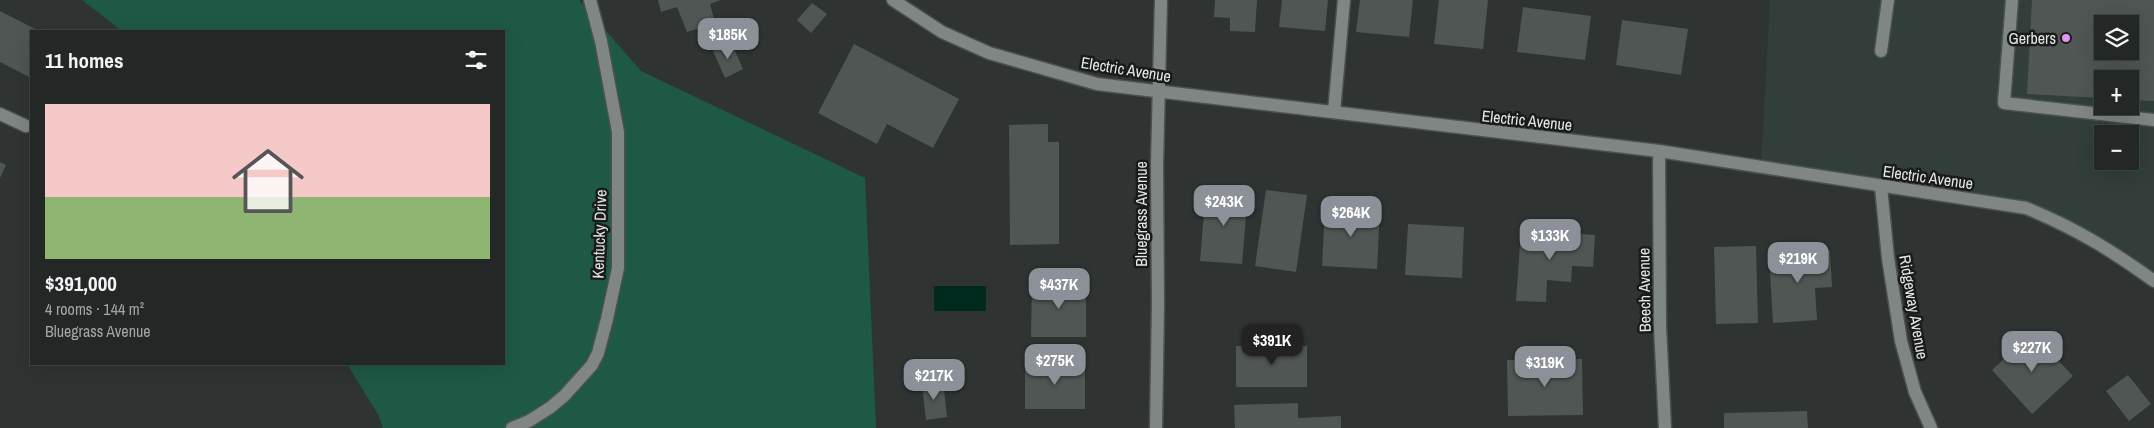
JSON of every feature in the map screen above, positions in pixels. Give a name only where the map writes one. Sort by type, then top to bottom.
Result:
[{"type":"street","name":"Kentucky Drive","points":[[512,428],[529,421],[565,396],[592,365],[598,353],[605,328],[618,268],[618,132],[601,41],[590,0]]},
{"type":"street","name":"Electric Avenue","points":[[892,0],[942,32],[989,53],[1097,84],[1210,99],[1659,151],[2026,208],[2088,236],[2154,281]]},
{"type":"street","name":"Bluegrass Avenue","points":[[1156,428],[1158,304],[1157,165],[1161,0]]},
{"type":"street","points":[[1334,112],[1344,0]]},
{"type":"street","points":[[1882,51],[1888,0]]},
{"type":"street","points":[[2012,0],[2004,103],[2154,120]]},
{"type":"street","points":[[0,114],[26,126]]},
{"type":"street","name":"Beech Avenue","points":[[1659,151],[1660,326],[1665,428]]},
{"type":"street","name":"Ridgeway Avenue","points":[[1882,187],[1888,258],[1901,341],[1914,392],[1932,428]]},
{"type":"shaded area","points":[[82,0],[579,0],[641,71],[865,178],[876,428],[383,428],[379,416],[348,365],[505,365],[505,30],[121,30]]},
{"type":"shaded area","points":[[1770,0],[2154,0],[2154,281],[2026,208],[1761,168]]},
{"type":"shaded area","points":[[934,286],[986,286],[986,311],[934,311]]},
{"type":"building","points":[[658,0],[721,0],[710,4],[715,23],[687,32],[677,7],[661,12]]},
{"type":"building","points":[[1215,0],[1257,0],[1255,32],[1230,31],[1230,18],[1214,17]]},
{"type":"building","points":[[1282,0],[1328,0],[1325,31],[1279,27]]},
{"type":"building","points":[[1360,0],[1413,0],[1409,37],[1356,32]]},
{"type":"building","points":[[1439,0],[1488,0],[1483,49],[1434,44]]},
{"type":"building","name":"Gerbers","points":[[2032,0],[2154,0],[2154,101],[2139,100],[2139,70],[2094,70],[2094,98],[2027,94]]},
{"type":"building","points":[[812,3],[827,14],[811,33],[797,20]]},
{"type":"building","points":[[1523,7],[1591,16],[1585,60],[1517,52]]},
{"type":"building","points":[[0,11],[37,30],[30,30],[30,77],[0,62]]},
{"type":"building","points":[[1622,20],[1688,29],[1681,75],[1616,65]]},
{"type":"building","points":[[731,42],[743,69],[725,78],[713,51]]},
{"type":"building","points":[[854,44],[959,99],[933,148],[887,124],[877,144],[818,113]]},
{"type":"building","points":[[1048,124],[1048,142],[1059,142],[1059,244],[1010,245],[1009,125]]},
{"type":"building","points":[[0,162],[6,165],[0,178]]},
{"type":"building","points":[[1206,189],[1248,193],[1242,264],[1200,261]]},
{"type":"building","points":[[1266,190],[1307,195],[1296,272],[1255,266]]},
{"type":"building","points":[[1325,207],[1380,210],[1377,269],[1322,266]]},
{"type":"building","points":[[1408,224],[1464,227],[1462,278],[1405,275]]},
{"type":"building","points":[[1521,230],[1595,235],[1593,267],[1572,266],[1571,282],[1547,280],[1546,302],[1516,301]]},
{"type":"building","points":[[1756,246],[1758,323],[1716,324],[1714,247]]},
{"type":"building","points":[[1830,250],[1832,287],[1815,288],[1817,320],[1773,323],[1769,254]]},
{"type":"building","points":[[1032,283],[1086,283],[1086,337],[1031,337]]},
{"type":"building","points":[[2032,333],[2073,376],[2032,414],[1992,370]]},
{"type":"building","points":[[1236,346],[1307,346],[1307,387],[1236,387]]},
{"type":"building","points":[[1582,359],[1583,415],[1508,416],[1507,360]]},
{"type":"building","points":[[1085,363],[1085,409],[1025,409],[1025,364]]},
{"type":"building","points":[[2128,375],[2151,404],[2129,421],[2106,391]]},
{"type":"building","points":[[943,382],[947,417],[926,420],[922,384]]},
{"type":"building","points":[[1298,403],[1298,418],[1341,416],[1341,428],[1235,428],[1234,405]]},
{"type":"building","points":[[1807,411],[1808,428],[1724,428],[1724,413]]},
{"type":"place","name":"Gerbers","points":[[2066,38]]}]
